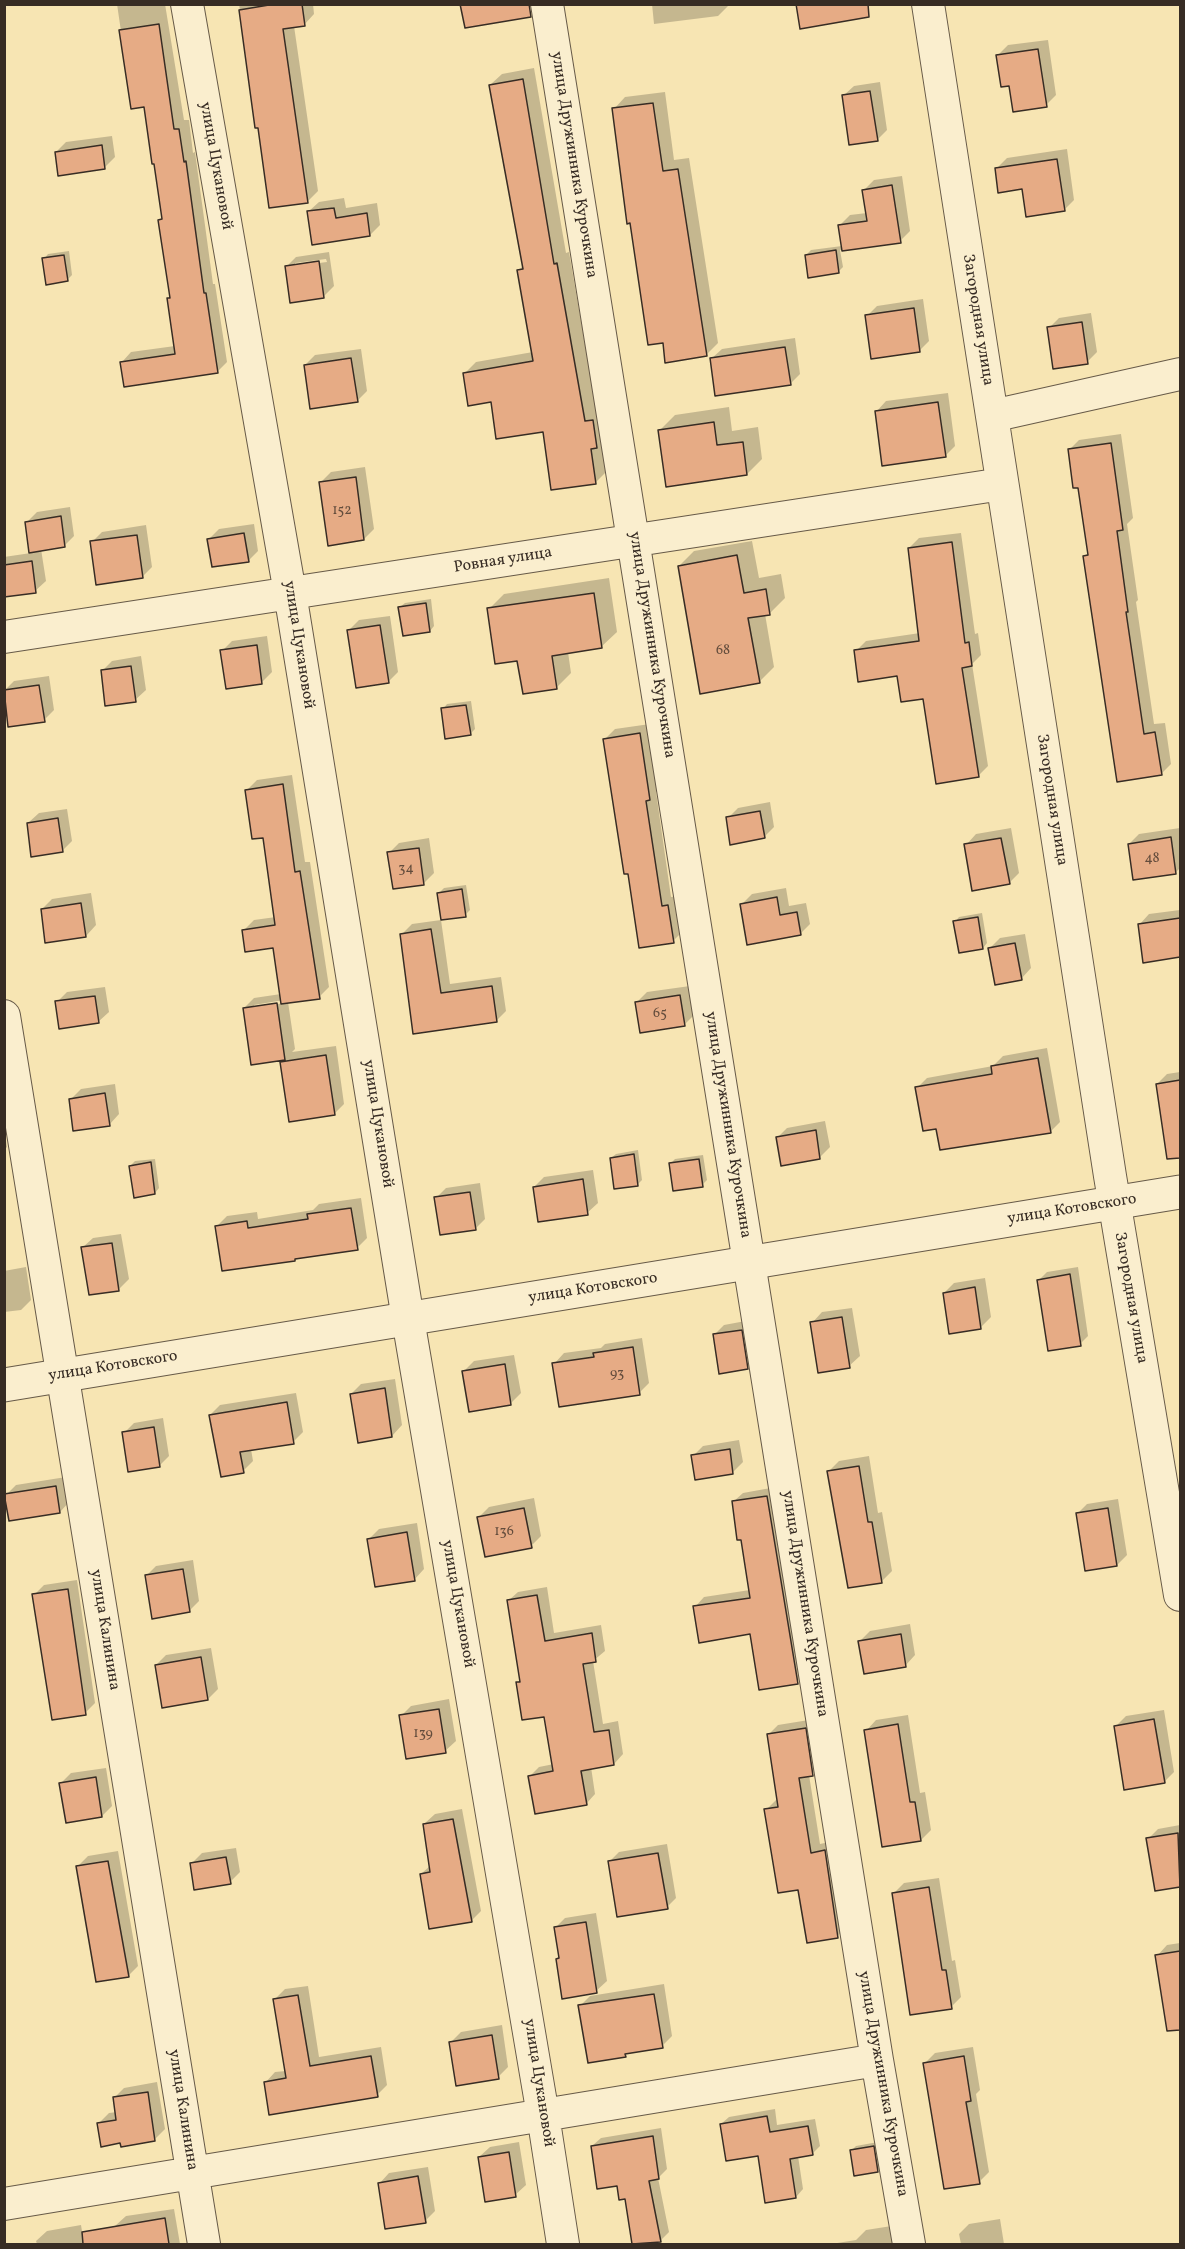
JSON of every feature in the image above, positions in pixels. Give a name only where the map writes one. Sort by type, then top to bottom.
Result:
[{"type":"street","name":"улица Цукановой","points":[[187,4],[290,594],[408,1319],[563,2244]]},
{"type":"street","name":"улица Дружинника Курочкина","points":[[547,4],[877,2060],[909,2244]]},
{"type":"street","name":"Загородная улица","points":[[928,4],[1114,1203],[1180,1595]]},
{"type":"street","points":[[992,416],[1180,374]]},
{"type":"street","name":"Ровная улица","points":[[4,637],[1002,484]]},
{"type":"street","name":"улица Калинина","points":[[4,1016],[204,2244]]},
{"type":"street","name":"улица Котовского","points":[[4,1385],[1180,1192]]},
{"type":"street","points":[[4,2204],[877,2060]]},
{"type":"building","points":[[275,4],[302,4],[305,26],[283,29],[308,203],[269,208],[258,128],[255,128],[239,10]]},
{"type":"building","points":[[460,4],[529,4],[531,17],[465,28]]},
{"type":"building","points":[[796,4],[868,4],[869,17],[800,29]]},
{"type":"building","points":[[159,24],[174,129],[179,129],[184,162],[186,161],[204,293],[206,293],[218,373],[124,387],[120,362],[175,354],[167,298],[170,298],[158,220],[162,219],[154,164],[152,164],[144,107],[131,109],[119,30]]},
{"type":"building","points":[[1038,49],[1047,107],[1013,112],[1009,86],[1001,87],[996,55]]},
{"type":"building","points":[[523,79],[554,264],[557,263],[585,421],[593,420],[597,448],[591,449],[596,484],[551,490],[543,432],[496,439],[491,402],[468,406],[463,373],[533,361],[517,270],[523,269],[489,85]]},
{"type":"building","points":[[870,91],[878,141],[849,145],[842,95]]},
{"type":"building","points":[[653,103],[663,171],[678,169],[707,356],[665,363],[663,343],[648,345],[630,223],[627,224],[612,108]]},
{"type":"building","points":[[102,145],[105,169],[58,176],[55,152]]},
{"type":"building","points":[[1057,159],[1065,211],[1026,217],[1022,189],[998,193],[995,168]]},
{"type":"building","points":[[892,185],[901,243],[842,251],[838,225],[867,221],[862,190]]},
{"type":"building","points":[[334,208],[336,218],[367,213],[370,236],[312,245],[307,211]]},
{"type":"building","points":[[836,250],[839,273],[808,278],[805,255]]},
{"type":"building","points":[[64,255],[68,281],[46,285],[42,258]]},
{"type":"building","points":[[319,261],[324,298],[290,303],[285,266]]},
{"type":"building","points":[[914,308],[920,352],[871,359],[865,315]]},
{"type":"building","points":[[1082,322],[1088,364],[1053,369],[1047,327]]},
{"type":"building","points":[[785,347],[791,385],[715,396],[710,358]]},
{"type":"building","points":[[351,358],[358,402],[310,409],[304,365]]},
{"type":"building","points":[[938,402],[946,457],[882,466],[875,411]]},
{"type":"building","points":[[714,422],[717,445],[743,442],[747,475],[666,487],[658,430]]},
{"type":"building","points":[[1111,443],[1123,530],[1117,531],[1128,612],[1126,612],[1144,734],[1155,732],[1162,775],[1117,782],[1083,556],[1088,555],[1078,488],[1073,488],[1068,449]]},
{"type":"building","points":[[356,477],[364,540],[328,546],[319,482]]},
{"type":"building","points":[[61,516],[65,547],[29,553],[25,522]]},
{"type":"building","points":[[244,533],[249,562],[212,567],[207,539]]},
{"type":"building","points":[[137,535],[143,578],[96,585],[90,541]]},
{"type":"building","points":[[952,542],[965,643],[969,642],[972,666],[962,668],[979,777],[936,784],[923,699],[901,702],[897,676],[858,682],[854,650],[919,641],[908,548]]},
{"type":"building","points":[[737,555],[744,593],[766,589],[770,615],[748,618],[760,683],[700,694],[678,566]]},
{"type":"building","points":[[32,561],[36,593],[4,597],[4,565]]},
{"type":"building","points":[[594,593],[602,648],[552,656],[557,689],[523,694],[517,661],[495,664],[487,608]]},
{"type":"building","points":[[426,603],[430,632],[403,636],[398,607]]},
{"type":"building","points":[[380,625],[389,683],[356,688],[347,630]]},
{"type":"building","points":[[257,645],[262,684],[226,689],[220,650]]},
{"type":"building","points":[[131,666],[136,702],[105,706],[101,670]]},
{"type":"building","points":[[39,685],[45,722],[8,727],[4,690]]},
{"type":"building","points":[[466,705],[471,735],[445,739],[441,708]]},
{"type":"building","points":[[640,733],[650,800],[646,801],[662,906],[668,905],[674,943],[639,948],[628,874],[624,874],[603,739]]},
{"type":"building","points":[[283,784],[295,872],[300,871],[320,999],[281,1004],[273,948],[245,952],[242,930],[275,925],[263,838],[252,839],[245,790]]},
{"type":"building","points":[[760,811],[765,838],[730,845],[726,817]]},
{"type":"building","points":[[58,818],[63,852],[31,857],[27,823]]},
{"type":"building","points":[[1171,837],[1176,874],[1133,880],[1128,844]]},
{"type":"building","points":[[1001,838],[1010,884],[972,891],[964,844]]},
{"type":"building","points":[[419,848],[424,885],[393,889],[387,852]]},
{"type":"building","points":[[462,889],[466,917],[441,920],[437,893]]},
{"type":"building","points":[[777,897],[780,915],[797,912],[801,935],[747,945],[740,904]]},
{"type":"building","points":[[81,903],[86,937],[45,943],[41,909]]},
{"type":"building","points":[[978,917],[983,949],[959,953],[953,921]]},
{"type":"building","points":[[1180,918],[1180,957],[1143,963],[1138,924]]},
{"type":"building","points":[[431,929],[441,993],[492,986],[497,1022],[413,1034],[400,934]]},
{"type":"building","points":[[1015,943],[1022,980],[995,985],[988,948]]},
{"type":"building","points":[[680,995],[685,1026],[640,1033],[635,1002]]},
{"type":"building","points":[[95,996],[99,1023],[59,1029],[55,1001]]},
{"type":"building","points":[[277,1003],[285,1060],[251,1065],[243,1008]]},
{"type":"building","points":[[326,1055],[335,1115],[289,1122],[280,1062]]},
{"type":"building","points":[[1038,1058],[1051,1133],[940,1150],[936,1129],[923,1131],[915,1087],[992,1074],[991,1066]]},
{"type":"building","points":[[1180,1080],[1180,1158],[1167,1159],[1156,1084]]},
{"type":"building","points":[[105,1093],[110,1126],[73,1131],[69,1099]]},
{"type":"building","points":[[816,1130],[820,1159],[781,1166],[776,1137]]},
{"type":"building","points":[[634,1154],[638,1186],[614,1189],[610,1158]]},
{"type":"building","points":[[699,1159],[703,1187],[673,1191],[669,1163]]},
{"type":"building","points":[[151,1162],[155,1194],[134,1198],[129,1166]]},
{"type":"building","points":[[583,1179],[588,1215],[538,1222],[533,1187]]},
{"type":"building","points":[[470,1192],[476,1230],[440,1235],[434,1197]]},
{"type":"building","points":[[351,1208],[358,1250],[222,1271],[215,1226],[247,1221],[248,1228],[308,1219],[307,1214]]},
{"type":"building","points":[[112,1243],[119,1291],[89,1295],[81,1247]]},
{"type":"building","points":[[1070,1274],[1081,1346],[1048,1351],[1037,1280]]},
{"type":"building","points":[[975,1287],[981,1329],[949,1334],[943,1293]]},
{"type":"building","points":[[842,1317],[850,1368],[818,1373],[810,1322]]},
{"type":"building","points":[[742,1330],[748,1369],[719,1374],[713,1334]]},
{"type":"building","points":[[633,1347],[640,1395],[559,1407],[552,1363],[594,1357],[593,1353]]},
{"type":"building","points":[[505,1364],[511,1405],[469,1412],[462,1371]]},
{"type":"building","points":[[385,1388],[392,1437],[358,1443],[350,1394]]},
{"type":"building","points":[[287,1402],[294,1444],[240,1452],[244,1473],[221,1477],[209,1415]]},
{"type":"building","points":[[154,1427],[160,1467],[128,1472],[122,1432]]},
{"type":"building","points":[[730,1449],[733,1474],[695,1480],[691,1455]]},
{"type":"building","points":[[859,1466],[868,1522],[872,1522],[882,1583],[848,1588],[827,1471]]},
{"type":"building","points":[[56,1486],[60,1513],[9,1521],[4,1494]]},
{"type":"building","points":[[767,1496],[798,1684],[759,1690],[750,1634],[699,1643],[693,1606],[750,1598],[741,1540],[737,1540],[732,1501]]},
{"type":"building","points":[[524,1508],[532,1548],[485,1557],[477,1517]]},
{"type":"building","points":[[1108,1508],[1117,1566],[1085,1571],[1076,1513]]},
{"type":"building","points":[[407,1532],[415,1581],[375,1587],[367,1539]]},
{"type":"building","points":[[183,1569],[190,1612],[152,1619],[145,1575]]},
{"type":"building","points":[[68,1589],[86,1715],[52,1720],[32,1594]]},
{"type":"building","points":[[537,1595],[545,1641],[592,1633],[596,1662],[583,1664],[594,1732],[609,1730],[614,1765],[581,1771],[587,1805],[535,1814],[528,1776],[553,1771],[544,1717],[522,1720],[516,1682],[520,1682],[507,1600]]},
{"type":"building","points":[[901,1634],[906,1667],[864,1674],[858,1641]]},
{"type":"building","points":[[201,1657],[208,1700],[162,1708],[155,1665]]},
{"type":"building","points":[[439,1709],[446,1753],[406,1759],[399,1715]]},
{"type":"building","points":[[1154,1719],[1165,1783],[1124,1790],[1114,1726]]},
{"type":"building","points":[[898,1724],[910,1802],[915,1802],[921,1841],[882,1847],[864,1730]]},
{"type":"building","points":[[806,1728],[813,1776],[799,1778],[811,1853],[825,1850],[838,1938],[807,1943],[798,1890],[778,1893],[764,1809],[778,1807],[767,1734]]},
{"type":"building","points":[[96,1777],[102,1817],[66,1823],[59,1783]]},
{"type":"building","points":[[453,1819],[472,1922],[429,1929],[420,1874],[430,1872],[423,1824]]},
{"type":"building","points":[[1178,1833],[1180,1887],[1155,1891],[1146,1838]]},
{"type":"building","points":[[658,1853],[668,1909],[617,1917],[608,1861]]},
{"type":"building","points":[[226,1857],[231,1884],[194,1890],[190,1863]]},
{"type":"building","points":[[108,1861],[129,1977],[96,1982],[76,1866]]},
{"type":"building","points":[[929,1887],[942,1970],[946,1970],[952,2009],[910,2015],[892,1893]]},
{"type":"building","points":[[586,1922],[597,1993],[562,1999],[554,1927]]},
{"type":"building","points":[[1180,1951],[1180,2030],[1167,2031],[1155,1955]]},
{"type":"building","points":[[654,1994],[663,2048],[588,2063],[578,2005]]},
{"type":"building","points":[[298,1995],[310,2066],[371,2056],[378,2097],[269,2115],[264,2082],[286,2078],[273,1999]]},
{"type":"building","points":[[492,2035],[499,2079],[456,2086],[449,2042]]},
{"type":"building","points":[[964,2056],[971,2101],[966,2102],[980,2184],[944,2189],[923,2063]]},
{"type":"building","points":[[148,2092],[155,2141],[121,2147],[120,2143],[101,2147],[97,2123],[116,2120],[113,2097]]},
{"type":"building","points":[[767,2116],[770,2132],[808,2126],[813,2155],[790,2159],[796,2198],[765,2203],[758,2156],[726,2161],[720,2124]]},
{"type":"building","points":[[653,2136],[659,2179],[649,2181],[661,2242],[632,2244],[625,2199],[619,2200],[617,2186],[597,2189],[591,2146]]},
{"type":"building","points":[[874,2146],[878,2172],[854,2176],[850,2150]]},
{"type":"building","points":[[509,2152],[516,2197],[485,2202],[478,2157]]},
{"type":"building","points":[[418,2176],[426,2223],[385,2229],[378,2183]]},
{"type":"building","points":[[165,2218],[169,2244],[83,2244],[82,2232]]}]
